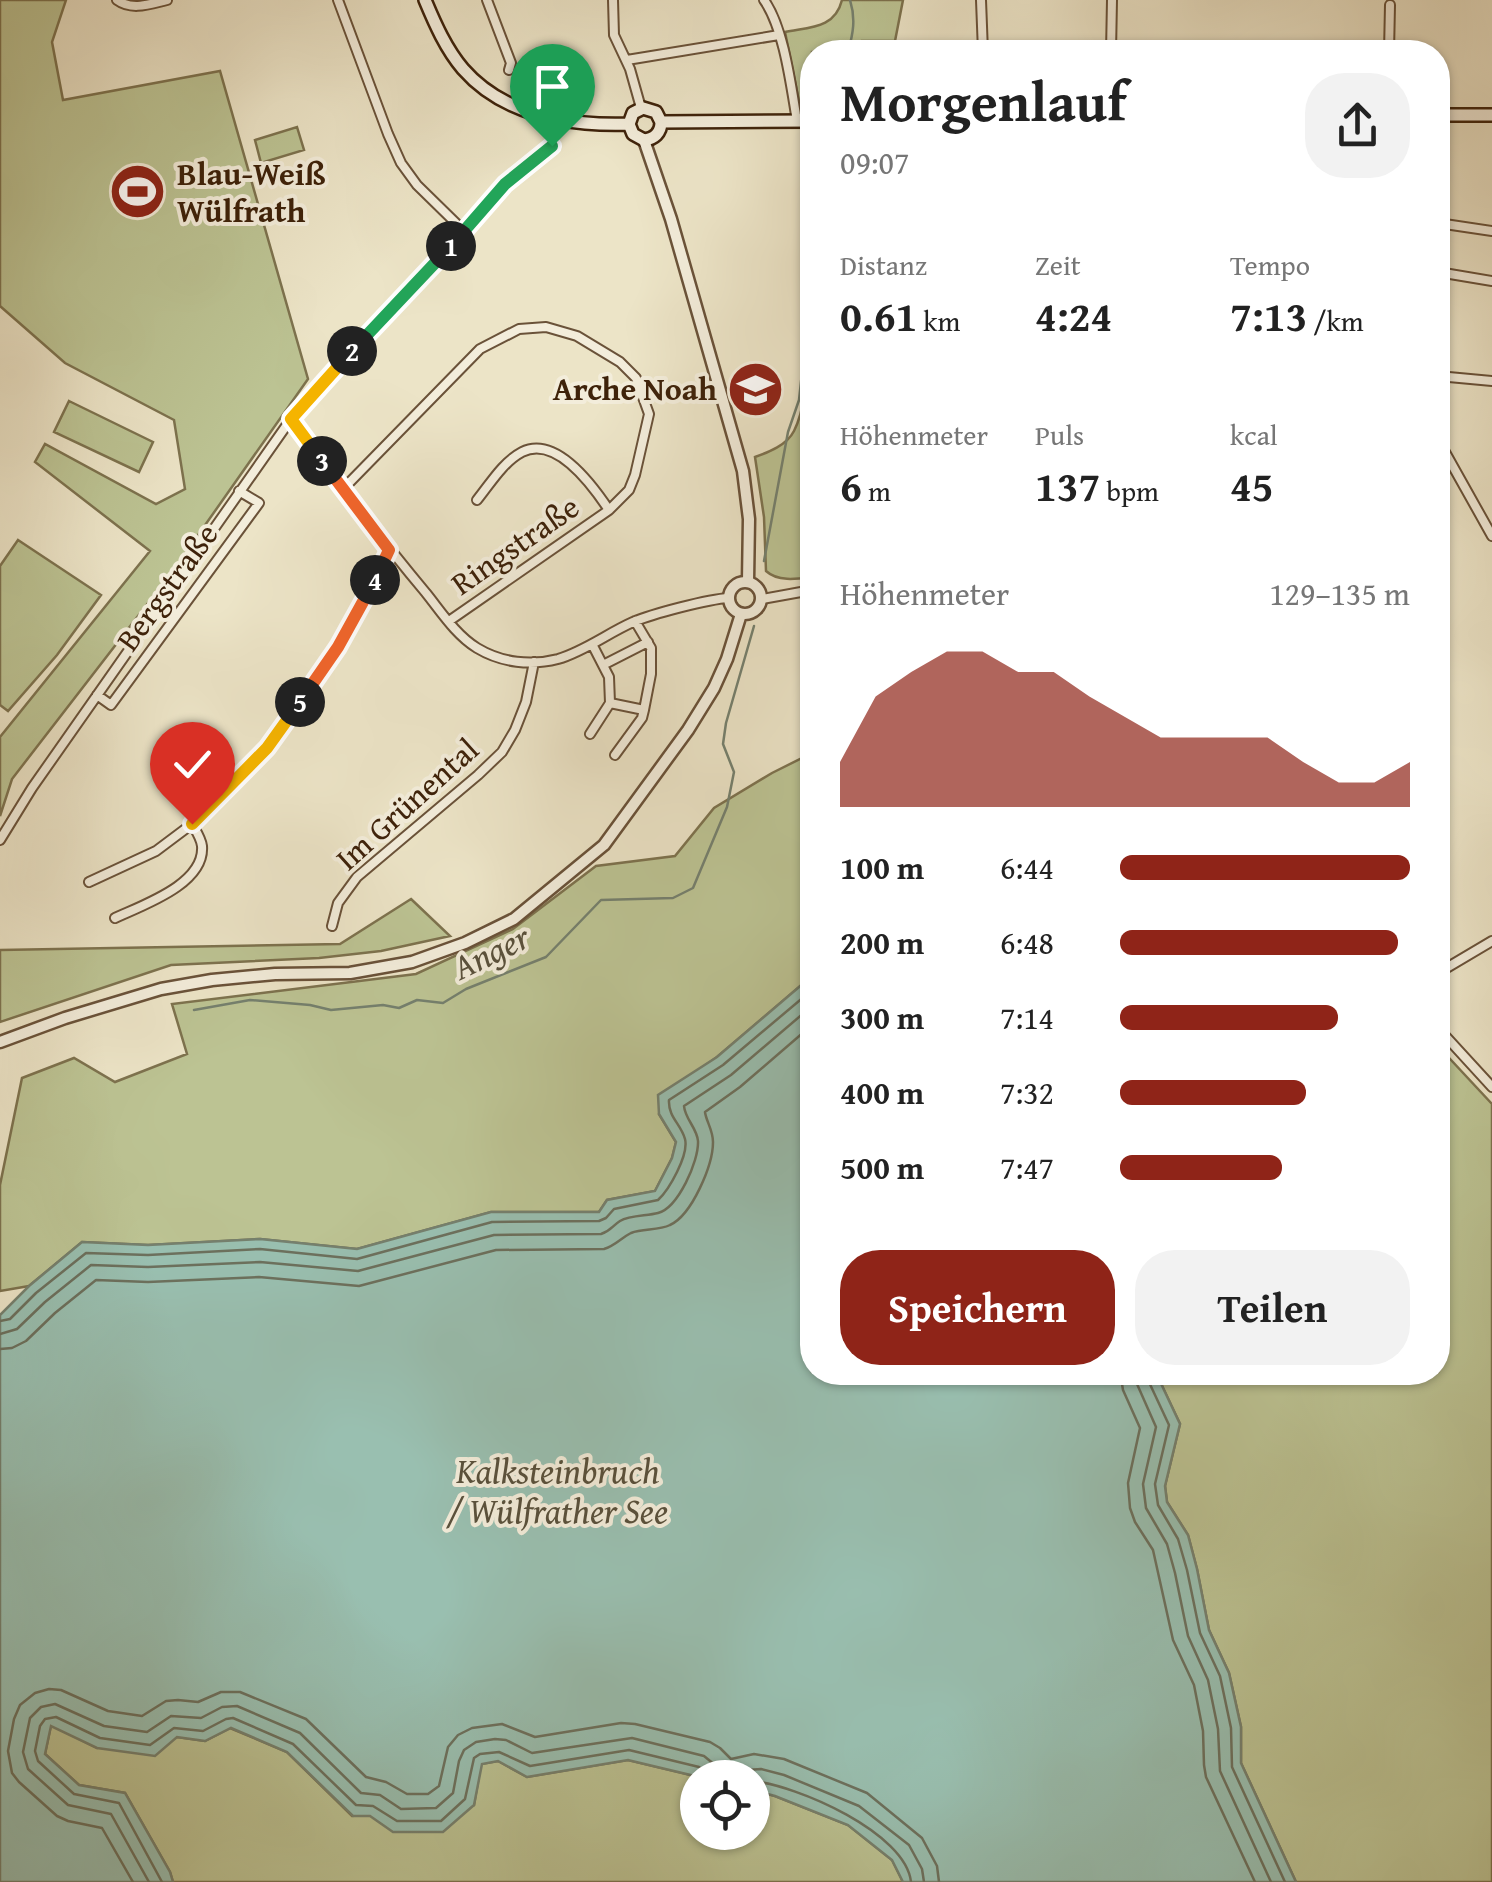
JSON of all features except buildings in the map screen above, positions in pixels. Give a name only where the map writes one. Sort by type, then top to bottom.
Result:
[{"type":"main road","points":[[425,0],[442,38],[463,69],[504,100],[538,115],[577,123],[629,124]]},
{"type":"main road","points":[[641,108],[656,112],[661,122],[654,137],[644,140],[633,134],[629,124],[633,113],[641,108]]},
{"type":"main road","points":[[1450,116],[1492,115]]},
{"type":"main road","points":[[661,122],[798,121]]},
{"type":"street","points":[[117,0],[136,7],[167,0]]},
{"type":"street","points":[[338,0],[402,163],[418,186],[464,231]]},
{"type":"street","points":[[487,0],[511,63],[509,70]]},
{"type":"street","points":[[613,0],[614,35],[627,60],[641,108]]},
{"type":"street","points":[[764,0],[772,12],[788,68],[798,121]]},
{"type":"street","points":[[981,0],[983,40]]},
{"type":"street","points":[[1111,40],[1112,0]]},
{"type":"street","points":[[1389,40],[1390,5]]},
{"type":"street","points":[[627,60],[778,35]]},
{"type":"street","points":[[644,140],[743,471],[748,581]]},
{"type":"street","name":"Bergstraße","points":[[0,840],[32,788],[291,419],[505,184],[552,146]]},
{"type":"street","points":[[1450,226],[1492,231]]},
{"type":"street","points":[[1450,274],[1492,280]]},
{"type":"street","name":"Ringstraße","points":[[343,489],[480,349],[519,329],[546,327],[576,336],[620,362],[636,378],[649,414],[629,490],[609,510],[449,621]]},
{"type":"street","points":[[1450,377],[1492,381]]},
{"type":"street","points":[[291,419],[457,633],[483,652],[507,661],[560,658],[636,621],[729,598]]},
{"type":"street","name":"Ringstraße","points":[[477,500],[520,453],[536,448],[557,454],[578,470],[609,510]]},
{"type":"street","points":[[1450,460],[1492,536]]},
{"type":"street","name":"Bergstraße","points":[[98,695],[111,705],[259,503],[239,491]]},
{"type":"street","points":[[89,882],[156,852],[192,824],[267,748],[338,647],[389,550]]},
{"type":"street","points":[[748,581],[757,586],[762,599],[756,611],[741,614],[731,606],[729,598],[734,585],[748,581]]},
{"type":"street","points":[[762,599],[800,592]]},
{"type":"street","points":[[0,1042],[161,989],[212,980],[350,973],[412,962],[460,946],[514,920],[604,846],[714,688],[728,659],[741,614]]},
{"type":"street","points":[[615,756],[642,718],[651,674],[651,648],[636,621]]},
{"type":"street","points":[[603,666],[648,642]]},
{"type":"street","points":[[590,734],[610,703],[609,677],[592,644]]},
{"type":"street","name":"Im Grünental","points":[[332,926],[338,903],[357,878],[502,752],[526,702],[534,662]]},
{"type":"street","points":[[610,703],[644,710]]},
{"type":"street","points":[[115,918],[169,892],[192,876],[201,860],[202,842],[192,824]]},
{"type":"street","points":[[1450,965],[1492,940]]},
{"type":"street","points":[[1450,1041],[1492,1087]]},
{"type":"shaded area","points":[[0,0],[66,0],[52,42],[63,100],[220,71],[308,379],[172,572],[12,779],[0,816],[0,737],[150,551],[35,462],[45,444],[156,504],[185,489],[174,420],[65,363],[0,306]]},
{"type":"shaded area","points":[[842,0],[903,0],[895,40],[800,40],[800,106],[785,32],[827,22]]},
{"type":"shaded area","points":[[297,127],[304,150],[261,163],[255,140]]},
{"type":"shaded area","points":[[69,401],[153,442],[139,472],[54,432]]},
{"type":"shaded area","points":[[800,414],[800,578],[794,579],[766,571],[764,517],[755,457],[782,444]]},
{"type":"shaded area","points":[[18,540],[101,595],[57,655],[8,711],[0,705],[0,566]]},
{"type":"shaded area","points":[[800,759],[800,986],[689,1077],[659,1114],[676,1142],[655,1191],[607,1200],[599,1212],[491,1212],[357,1249],[260,1239],[148,1245],[82,1242],[29,1286],[0,1291],[0,1185],[22,1078],[74,1058],[115,1082],[187,1054],[172,1004],[416,974],[513,929],[596,866],[675,856],[714,808]]},
{"type":"shaded area","points":[[411,899],[450,936],[381,951],[319,958],[171,965],[0,1022],[0,950],[340,944]]},
{"type":"shaded area","points":[[1450,1059],[1492,1104],[1492,1882],[1296,1882],[1241,1763],[1241,1727],[1229,1673],[1209,1630],[1188,1535],[1167,1502],[1165,1486],[1180,1424],[1162,1385],[1450,1385]]},
{"type":"shaded area","points":[[51,1725],[97,1748],[177,1737],[205,1741],[230,1728],[287,1752],[352,1816],[474,1805],[481,1764],[498,1761],[527,1777],[628,1760],[680,1772],[680,1850],[770,1850],[770,1795],[848,1825],[892,1860],[903,1882],[173,1882],[125,1793],[79,1785],[45,1754]]},
{"type":"water","name":"Kalksteinbruch / Wülfrather See","points":[[800,986],[800,1385],[1162,1385],[1180,1424],[1165,1486],[1167,1502],[1188,1535],[1209,1630],[1229,1673],[1241,1727],[1241,1763],[1296,1882],[903,1882],[892,1860],[848,1825],[770,1795],[770,1760],[680,1760],[680,1772],[628,1760],[527,1777],[498,1761],[482,1764],[474,1805],[443,1832],[393,1832],[370,1816],[353,1816],[287,1752],[231,1728],[205,1741],[177,1737],[155,1756],[97,1748],[51,1726],[45,1754],[79,1785],[125,1793],[173,1882],[0,1882],[0,1315],[82,1242],[148,1245],[260,1239],[357,1249],[491,1212],[599,1212],[607,1200],[655,1191],[672,1158],[676,1142],[659,1114],[658,1095],[717,1057]]},
{"type":"waterway","name":"Anger","points":[[850,0],[850,40]]},
{"type":"waterway","name":"Anger","points":[[764,561],[788,432],[800,391]]},
{"type":"waterway","name":"Anger","points":[[194,1010],[250,1000],[331,1010],[383,1005],[399,1008],[417,1000],[443,1003],[466,989],[546,957],[601,900],[673,898],[693,888],[727,807],[734,772],[723,744],[726,723],[754,626]]},
{"type":"place","name":"Blau-Weiß Wülfrath","points":[[138,192]]},
{"type":"place","name":"Arche Noah","points":[[756,389]]},
{"type":"route","points":[[192,824],[267,748],[338,647],[389,550],[291,419],[480,210],[518,171],[552,146]]}]
